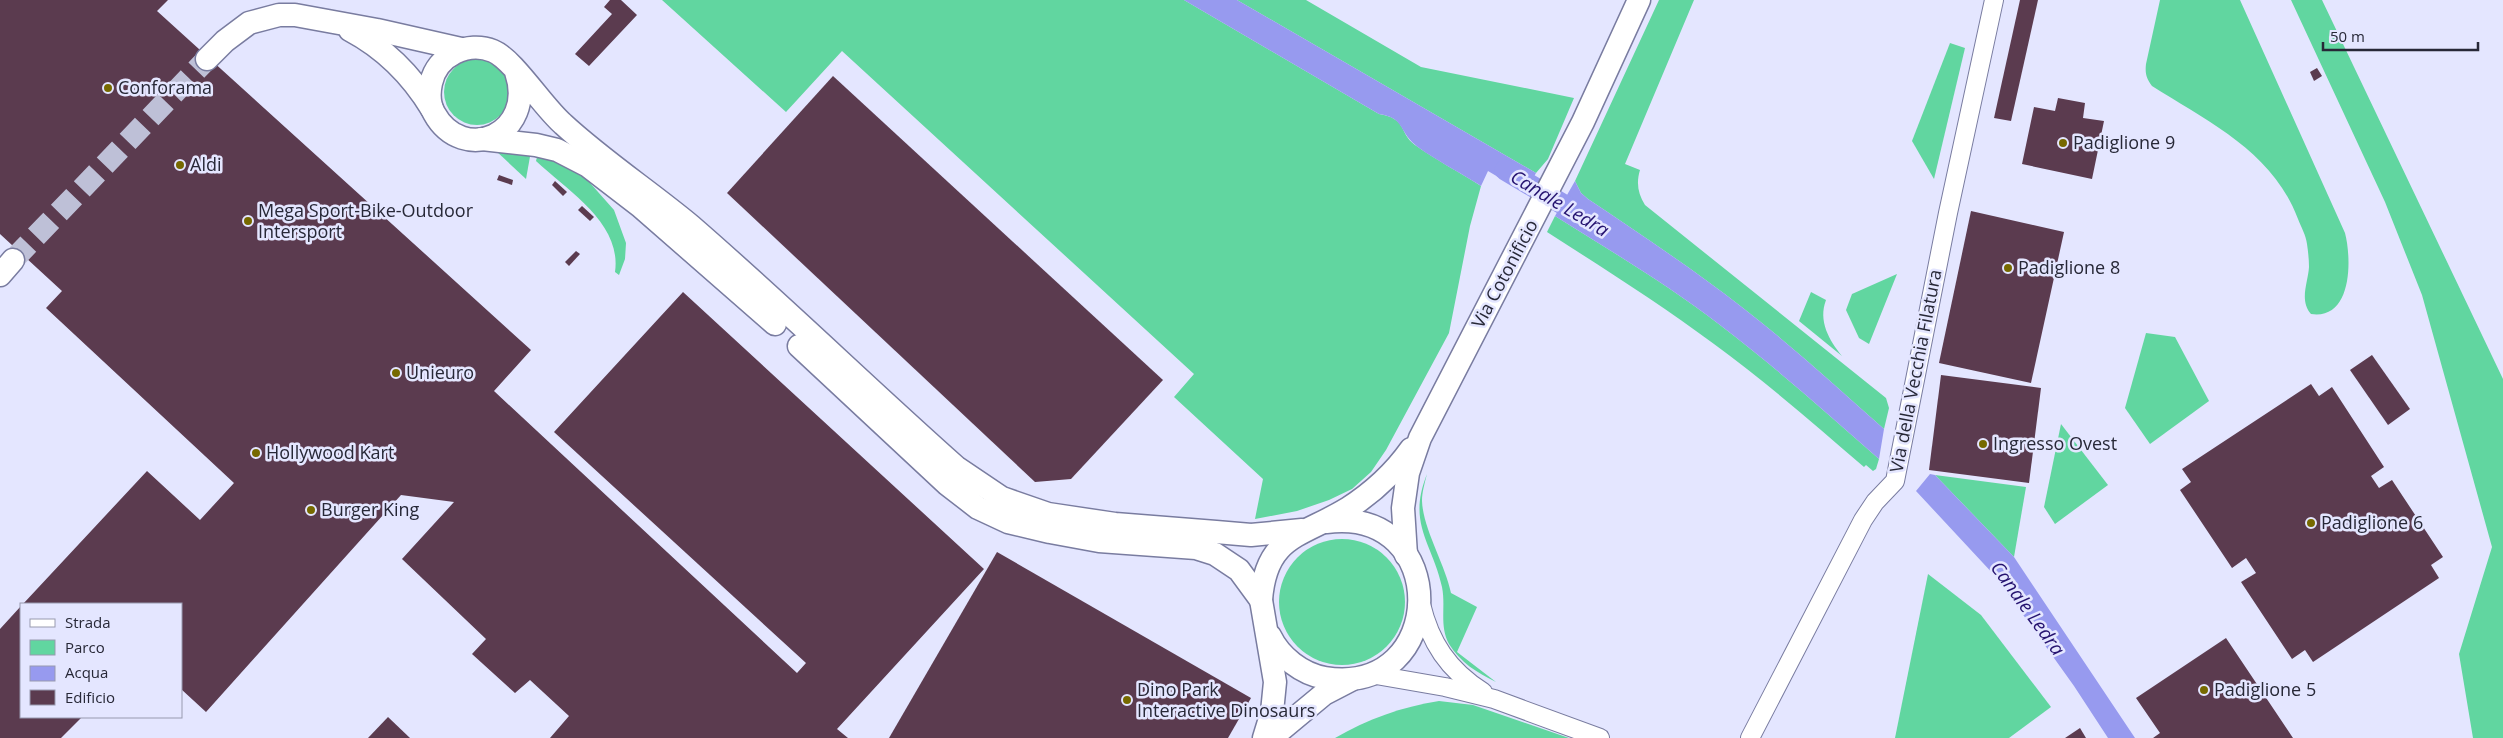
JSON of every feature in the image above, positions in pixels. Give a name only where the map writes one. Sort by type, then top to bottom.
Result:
[{"type":"street","name":"Via Cotonificio","points":[[1406,555],[1403,508],[1408,473],[1420,438],[1583,122],[1639,0]]},
{"type":"street","name":"Via della Vecchia Filatura","points":[[1750,738],[1863,520],[1875,502],[1895,481],[1948,213],[1994,0]]},
{"type":"street","points":[[208,59],[238,30],[263,18],[295,15],[461,49],[480,48],[495,52],[511,64],[562,124],[691,227],[956,467],[1002,498],[1048,514],[1116,524],[1251,534],[1312,526]]},
{"type":"street","points":[[338,23],[368,40],[394,62],[422,94],[444,127],[455,135],[468,139],[536,145],[557,150],[572,156],[608,181],[780,328],[947,484],[978,508],[1008,522],[1050,532],[1099,541],[1196,548],[1215,554],[1238,570],[1261,600]]},
{"type":"street","points":[[433,111],[429,96],[431,81],[437,68],[448,57],[461,49]]},
{"type":"street","points":[[481,139],[496,135],[508,127],[516,115],[521,101],[521,86],[516,72]]},
{"type":"street","name":"Via Cotonificio","points":[[1264,738],[1272,712],[1276,682],[1261,600],[1264,579],[1272,560],[1280,548],[1312,526],[1348,508],[1382,483],[1400,465],[1420,438]]},
{"type":"street","name":"Via Cotonificio","points":[[1271,738],[1324,694],[1386,666],[1400,654],[1414,630],[1420,603],[1417,578],[1406,555],[1384,533],[1354,521],[1312,526]]},
{"type":"street","points":[[1420,603],[1426,625],[1439,652],[1470,684],[1494,699]]},
{"type":"street","name":"Via Cotonificio","points":[[1265,623],[1276,645],[1292,663],[1320,677],[1361,677]]},
{"type":"street","points":[[1361,677],[1436,685],[1494,699],[1600,738]]},
{"type":"green space","points":[[662,0],[1184,0],[1379,114],[1394,119],[1402,126],[1406,135],[1415,145],[1481,186],[1470,226],[1449,333],[1386,450],[1371,472],[1352,489],[1329,500],[1297,511],[1255,519],[1263,479],[1174,397],[1194,374],[842,51],[786,112]]},
{"type":"green space","points":[[1237,0],[1306,0],[1421,67],[1574,98],[1548,159],[1536,173]]},
{"type":"green space","points":[[1659,0],[1694,0],[1625,164],[1640,170],[1639,193],[1645,205],[1886,398],[1889,408],[1884,429],[1761,322],[1686,266],[1581,193],[1575,181]]},
{"type":"green space","points":[[2160,0],[2240,0],[2345,233],[2348,272],[2342,298],[2335,308],[2325,313],[2311,314],[2307,309],[2305,291],[2309,267],[2305,234],[2287,196],[2273,175],[2237,141],[2217,126],[2152,86],[2148,80],[2146,64]]},
{"type":"green space","points":[[2291,0],[2322,0],[2503,379],[2503,738],[2473,738],[2459,654],[2492,547],[2422,295],[2385,202]]},
{"type":"green space","points":[[1950,43],[1965,48],[1934,179],[1912,141]]},
{"type":"green space","points":[[470,59],[484,59],[496,64],[505,73],[510,85],[508,105],[501,116],[484,125],[470,125],[458,120],[449,111],[444,99],[444,85],[449,73],[458,64]]},
{"type":"green space","points":[[494,149],[531,151],[526,179]]},
{"type":"green space","points":[[538,153],[583,175],[614,210],[626,243],[625,259],[619,275],[615,272],[615,254],[610,238],[602,223],[577,196],[536,161]]},
{"type":"green space","points":[[1555,216],[1660,282],[1740,341],[1801,390],[1879,459],[1876,469],[1873,471],[1866,465],[1864,467],[1733,358],[1694,329],[1547,232]]},
{"type":"green space","points":[[1897,274],[1869,344],[1859,338],[1846,310],[1852,294]]},
{"type":"green space","points":[[1811,292],[1826,300],[1823,315],[1826,330],[1842,356],[1799,321]]},
{"type":"green space","points":[[2146,333],[2175,337],[2209,401],[2150,444],[2125,408]]},
{"type":"green space","points":[[2061,424],[2108,485],[2055,524],[2044,507]]},
{"type":"green space","points":[[1427,474],[1422,498],[1423,512],[1451,593],[1477,607],[1457,652],[1496,682],[1464,662],[1454,651],[1446,637],[1443,623],[1442,587],[1420,520],[1421,491]]},
{"type":"green space","points":[[1935,475],[2026,487],[2014,557]]},
{"type":"green space","points":[[1342,539],[1366,543],[1387,557],[1401,578],[1405,602],[1401,626],[1387,647],[1366,661],[1342,665],[1318,661],[1297,647],[1283,626],[1279,602],[1283,578],[1297,557],[1318,543]]},
{"type":"green space","points":[[1928,574],[1981,615],[2051,707],[2009,738],[1895,738]]},
{"type":"green space","points":[[1439,701],[1473,705],[1569,738],[1335,738],[1385,715]]},
{"type":"water","points":[[1184,0],[1237,0],[1536,173],[1525,193],[1488,171],[1481,186],[1418,147],[1392,118],[1379,114]]},
{"type":"water","points":[[1575,181],[1581,193],[1588,199],[1686,266],[1761,322],[1884,429],[1879,459],[1781,374],[1700,310],[1660,282],[1555,216]]},
{"type":"water","points":[[1930,474],[1935,475],[2014,557],[2135,738],[2108,738],[2074,686],[1996,577],[1916,491]]},
{"type":"building","points":[[0,0],[168,0],[157,11],[531,350],[494,391],[797,673],[806,663],[554,432],[683,292],[984,569],[837,729],[848,738],[550,738],[569,716],[530,680],[515,693],[472,654],[486,639],[402,559],[454,502],[401,495],[206,712],[182,690],[182,603],[24,603],[147,471],[200,520],[234,483],[46,308],[62,291],[0,234]]},
{"type":"building","points":[[610,0],[621,0],[637,15],[589,66],[575,54],[612,14],[604,7]]},
{"type":"building","points":[[2020,0],[2038,0],[2011,121],[1994,118]]},
{"type":"building","points":[[2317,68],[2322,76],[2314,81],[2310,72]]},
{"type":"building","points":[[833,76],[1163,380],[1071,479],[1035,482],[727,193]]},
{"type":"building","name":"Padiglione 9","points":[[2058,98],[2085,103],[2083,118],[2104,121],[2092,179],[2022,164],[2034,107],[2055,111]]},
{"type":"building","points":[[499,175],[513,180],[512,185],[497,180]]},
{"type":"building","points":[[555,181],[567,192],[563,196],[552,185]]},
{"type":"building","points":[[582,206],[594,217],[590,221],[578,210]]},
{"type":"building","name":"Padiglione 8","points":[[1971,211],[2064,232],[2031,383],[1939,363]]},
{"type":"building","points":[[576,251],[580,254],[569,266],[565,262]]},
{"type":"building","points":[[2372,355],[2410,409],[2388,425],[2350,370]]},
{"type":"building","name":"Ingresso Ovest","points":[[1941,375],[2041,388],[2029,483],[1929,470]]},
{"type":"building","name":"Padiglione 6","points":[[2311,384],[2319,396],[2332,387],[2384,467],[2371,476],[2379,488],[2392,480],[2443,557],[2431,565],[2439,578],[2313,662],[2305,650],[2292,659],[2241,582],[2256,573],[2246,558],[2232,568],[2180,490],[2191,482],[2182,469]]},
{"type":"building","points":[[997,552],[1251,698],[1228,738],[889,738]]},
{"type":"building","points":[[20,607],[20,718],[81,718],[61,738],[0,738],[0,629]]},
{"type":"building","name":"Padiglione 5","points":[[2226,638],[2293,738],[2153,738],[2160,733],[2136,698]]},
{"type":"building","points":[[388,717],[410,738],[368,738]]},
{"type":"building","points":[[2080,728],[2086,738],[2065,738]]},
{"type":"waterway","name":"Canale Ledra","points":[[1505,170],[1586,218]]},
{"type":"tunnel","points":[[13,260],[207,59]]},
{"type":"place","name":"Conforama","points":[[108,88]]},
{"type":"place","name":"Padiglione 9","points":[[2063,143]]},
{"type":"place","name":"Aldi","points":[[180,165]]},
{"type":"place","name":"Mega Sport-Bike-Outdoor Intersport","points":[[248,221]]},
{"type":"place","name":"Padiglione 8","points":[[2008,268]]},
{"type":"place","name":"Unieuro","points":[[396,373]]},
{"type":"place","name":"Ingresso Ovest","points":[[1983,444]]},
{"type":"place","name":"Hollywood Kart","points":[[256,453]]},
{"type":"place","name":"Burger King","points":[[311,510]]},
{"type":"place","name":"Padiglione 6","points":[[2311,523]]},
{"type":"place","name":"Padiglione 5","points":[[2204,690]]},
{"type":"place","name":"Dino Park Interactive Dinosaurs","points":[[1127,700]]}]
